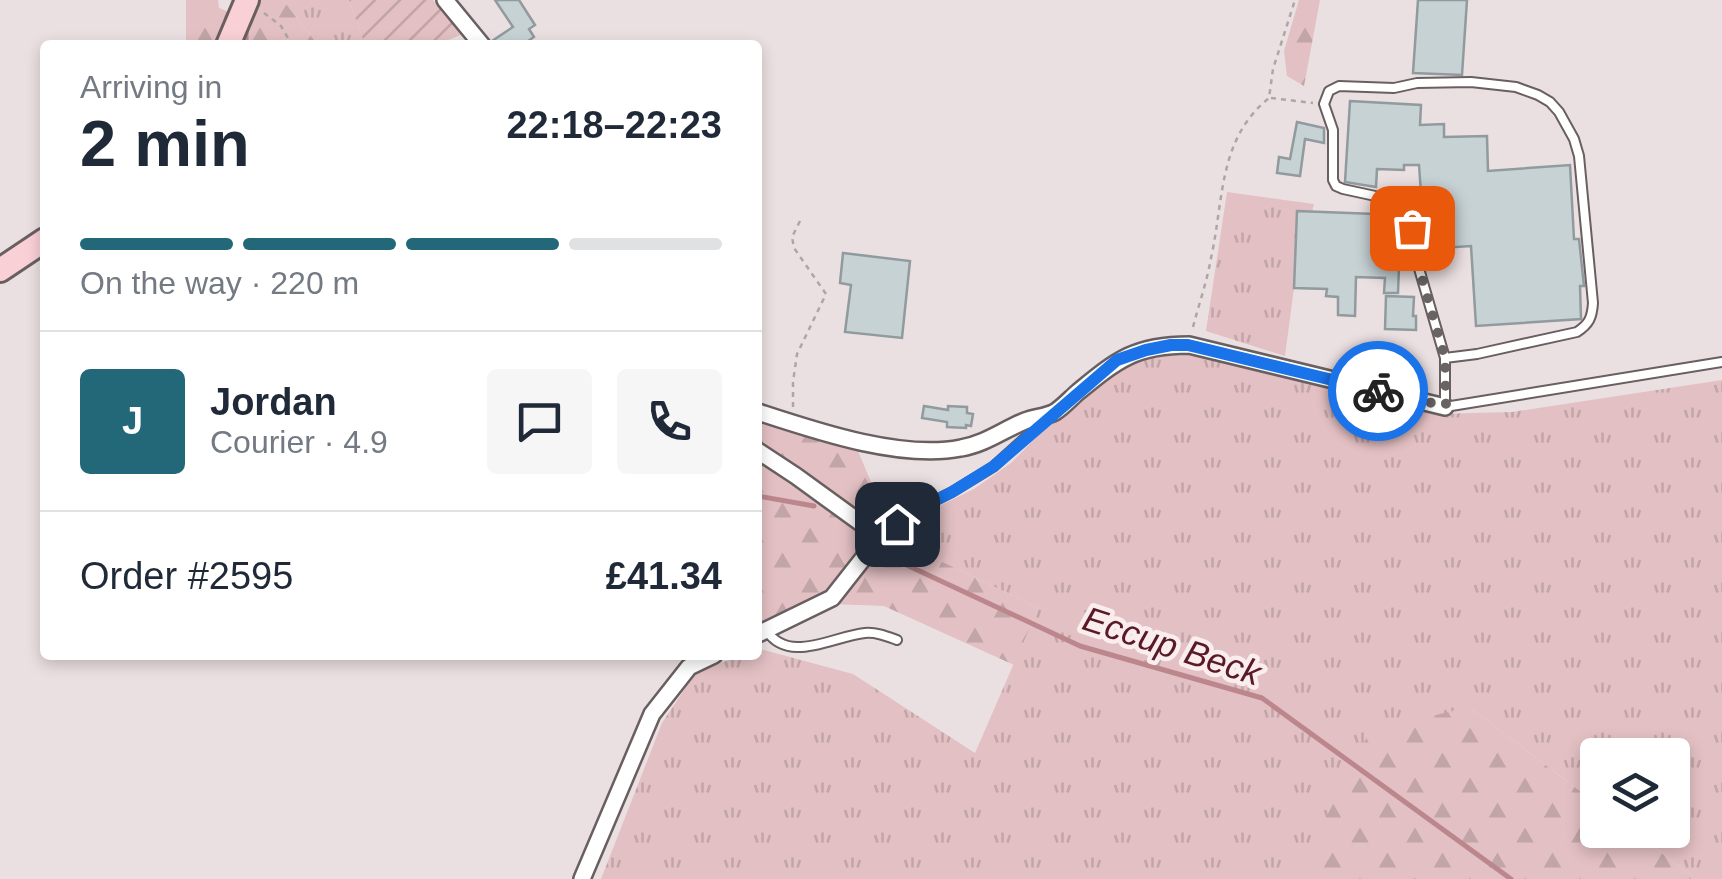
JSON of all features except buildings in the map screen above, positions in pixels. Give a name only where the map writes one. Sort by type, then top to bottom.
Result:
[{"type":"street","points":[[444,0],[478,40]]},
{"type":"street","points":[[231,40],[249,8]]},
{"type":"street","points":[[0,270],[40,243]]},
{"type":"street","points":[[762,413],[895,449],[928,453],[965,448],[1052,414],[1117,360],[1171,345],[1188,345],[1446,406]]},
{"type":"street","points":[[762,455],[880,537],[832,598],[762,632]]},
{"type":"street","points":[[582,879],[652,714],[689,667],[704,660]]},
{"type":"lane","points":[[1445,358],[1577,332],[1587,326],[1593,304],[1574,139],[1550,102],[1538,94],[1502,84],[1339,86],[1329,91],[1324,104],[1333,130],[1336,186],[1389,199],[1410,216],[1413,248],[1445,358],[1446,406],[1722,362]]},
{"type":"lane","points":[[880,537],[914,511],[994,466],[1052,414]]},
{"type":"lane","points":[[762,632],[786,646],[814,645],[865,633],[896,640]]},
{"type":"path","points":[[1270,98],[1273,70],[1295,0]]},
{"type":"path","points":[[249,8],[281,26],[289,40]]},
{"type":"path","points":[[1188,345],[1212,256],[1225,167],[1247,121],[1270,98],[1324,104]]},
{"type":"path","points":[[793,424],[797,354],[826,294],[794,248],[792,236],[800,220]]},
{"type":"green space","points":[[186,0],[218,0],[219,8],[231,13],[256,0],[283,0],[314,40],[186,40]]},
{"type":"green space","points":[[283,0],[349,0],[363,40],[314,40]]},
{"type":"green space","points":[[349,0],[433,0],[463,34],[448,40],[363,40]]},
{"type":"green space","points":[[1299,0],[1320,0],[1304,86],[1287,76],[1284,51]]},
{"type":"green space","points":[[1227,192],[1314,204],[1294,288],[1285,356],[1206,331]]},
{"type":"green space","points":[[1193,355],[1432,414],[1512,412],[1722,380],[1722,879],[1696,879],[1655,848],[1690,848],[1690,738],[1580,738],[1580,791],[1469,707],[1303,864],[1321,879],[601,879],[662,723],[696,672],[729,660],[762,660],[762,650],[853,674],[975,753],[1038,608],[895,539],[913,519],[974,489],[1011,463],[1059,414],[1120,366],[1151,356]]},
{"type":"green space","points":[[762,423],[858,451],[895,539],[1038,608],[1014,665],[884,606],[806,603],[762,622]]},
{"type":"green space","points":[[1469,707],[1580,791],[1580,848],[1655,848],[1696,879],[1321,879],[1302,865],[1370,731]]},
{"type":"waterway","name":"Eccup Beck","points":[[246,28],[246,40]]},
{"type":"waterway","name":"Eccup Beck","points":[[762,497],[814,506]]},
{"type":"waterway","name":"Eccup Beck","points":[[898,561],[1080,646],[1262,698],[1511,879]]},
{"type":"way so far","points":[[1378,391],[1446,406],[1445,358],[1413,248],[1412,228]]},
{"type":"route","points":[[897,524],[994,466],[1117,360],[1146,350],[1188,345],[1378,391]]}]
